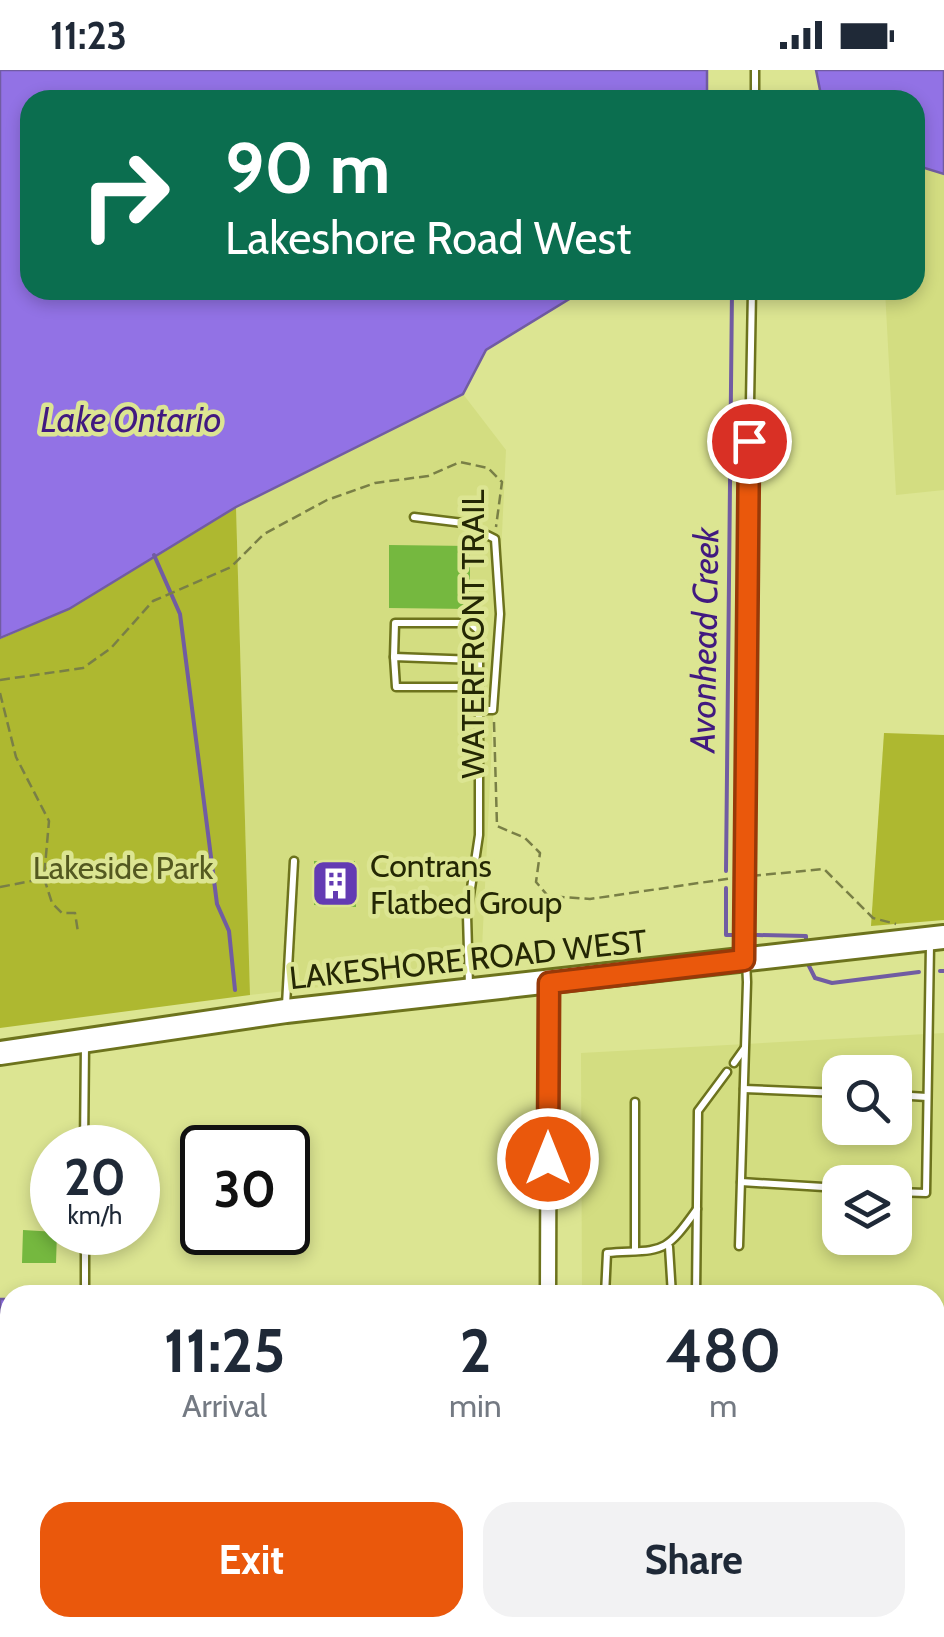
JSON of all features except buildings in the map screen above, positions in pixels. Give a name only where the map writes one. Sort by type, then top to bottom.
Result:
[{"type":"main road","name":"LAKESHORE ROAD WEST","points":[[0,1053],[286,1012],[937,938]]},
{"type":"street","points":[[548,1285],[549,983]]},
{"type":"lane","points":[[739,1246],[745,1048],[742,855],[752,300]]},
{"type":"lane","points":[[414,517],[463,523],[495,539]]},
{"type":"lane","name":"WATERFRONT TRAIL","points":[[493,710],[500,614],[495,539]]},
{"type":"lane","points":[[469,992],[466,915],[479,835],[478,631],[470,623],[396,624],[396,688],[478,687]]},
{"type":"lane","points":[[394,658],[477,660]]},
{"type":"lane","points":[[479,710],[493,710]]},
{"type":"lane","points":[[286,1012],[294,861]]},
{"type":"lane","points":[[912,1193],[926,1193],[927,1096],[937,938]]},
{"type":"lane","points":[[84,1125],[85,1043]]},
{"type":"lane","points":[[734,1063],[745,1048]]},
{"type":"lane","points":[[696,1285],[698,1112],[727,1072]]},
{"type":"lane","points":[[744,1090],[822,1092]]},
{"type":"lane","points":[[912,1096],[927,1096]]},
{"type":"lane","points":[[634,1102],[635,1251]]},
{"type":"lane","points":[[741,1182],[822,1187]]},
{"type":"lane","points":[[671,1285],[669,1246],[697,1208]]},
{"type":"lane","points":[[604,1285],[606,1252],[669,1246]]},
{"type":"lane","points":[[85,1255],[85,1285]]},
{"type":"path","name":"WATERFRONT TRAIL","points":[[0,680],[83,668],[111,648],[153,601],[231,568],[264,534],[327,500],[375,483],[428,476],[460,462],[488,468],[502,482],[495,539]]},
{"type":"path","points":[[0,693],[16,757],[50,821],[44,878],[52,903],[62,913],[75,913],[78,932]]},
{"type":"path","name":"WATERFRONT TRAIL","points":[[493,710],[498,826],[534,845],[540,854],[536,882],[548,896],[590,899],[814,868],[824,869],[839,881],[873,918],[897,925]]},
{"type":"path","points":[[0,887],[44,878]]},
{"type":"shaded area","points":[[925,168],[944,174],[944,490],[896,495],[886,300],[925,300]]},
{"type":"shaded area","points":[[463,394],[506,450],[481,969],[250,995],[236,507]]},
{"type":"shaded area","points":[[944,1033],[944,1285],[582,1285],[581,1053]]},
{"type":"green space","name":"Lakeside Park","points":[[236,507],[250,995],[0,1028],[0,639],[69,609]]},
{"type":"green space","points":[[884,733],[944,735],[944,920],[871,926]]},
{"type":"water","name":"Lake Ontario","points":[[0,70],[707,70],[707,90],[20,90],[20,300],[568,300],[486,350],[463,394],[236,507],[69,609],[0,638]]},
{"type":"water","points":[[816,70],[944,70],[944,174],[925,168],[925,90],[820,90]]},
{"type":"waterway","name":"Avonhead Creek","points":[[726,871],[732,300]]},
{"type":"waterway","points":[[154,555],[180,614],[217,904],[229,931],[235,990]]},
{"type":"waterway","name":"Avonhead Creek","points":[[726,888],[726,935],[737,935]]},
{"type":"waterway","name":"Avonhead Creek","points":[[757,935],[806,936],[806,942]]},
{"type":"waterway","name":"Avonhead Creek","points":[[808,964],[815,978],[832,983],[919,972]]},
{"type":"place","name":"Contrans Flatbed Group","points":[[335,883]]},
{"type":"route","points":[[548,1159],[549,983],[744,960],[742,855],[749,441]]}]
